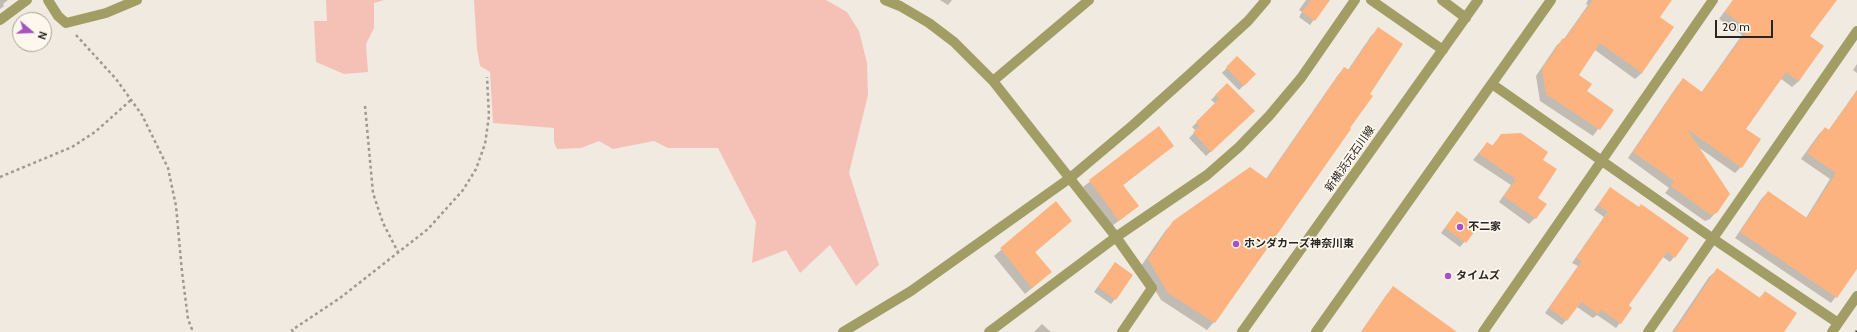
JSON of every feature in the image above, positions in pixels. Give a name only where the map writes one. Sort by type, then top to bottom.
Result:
[{"type":"street","points":[[0,20],[27,0]]},
{"type":"street","points":[[48,0],[58,16],[66,23],[106,14],[137,0]]},
{"type":"street","points":[[885,0],[900,6],[929,23],[954,42],[993,81],[1116,237],[1152,288],[1122,332]]},
{"type":"street","points":[[993,81],[1089,0]]},
{"type":"street","points":[[843,332],[911,292],[1070,178],[1248,21],[1266,0]]},
{"type":"street","points":[[989,332],[1116,237],[1207,175],[1239,147],[1269,116],[1301,78],[1355,0]]},
{"type":"street","points":[[1371,0],[1443,50]]},
{"type":"street","points":[[1442,0],[1466,18]]},
{"type":"street","name":"新横浜元石川線","points":[[1242,332],[1478,0]]},
{"type":"street","points":[[1316,332],[1551,0]]},
{"type":"street","points":[[1483,332],[1713,0]]},
{"type":"street","points":[[1648,332],[1857,31]]},
{"type":"street","points":[[1492,84],[1712,238],[1838,323]]},
{"type":"street","points":[[1832,332],[1857,296]]},
{"type":"path","points":[[66,23],[116,79],[142,115],[168,168],[176,206],[188,319],[193,332]]},
{"type":"path","points":[[293,332],[292,330],[340,298],[428,229],[463,190],[476,169],[485,144],[489,116],[487,77]]},
{"type":"path","points":[[0,177],[72,147],[95,132],[131,100]]},
{"type":"path","points":[[365,106],[373,193],[383,223],[398,252]]},
{"type":"shaded area","points":[[326,0],[384,0],[374,3],[374,28],[366,44],[368,72],[344,74],[316,62],[314,21],[327,21]]},
{"type":"shaded area","points":[[474,0],[826,0],[847,12],[859,31],[867,63],[868,95],[849,173],[879,265],[856,286],[830,245],[800,273],[786,250],[752,263],[756,222],[718,148],[668,148],[654,141],[613,149],[599,141],[581,148],[557,149],[554,142],[554,128],[493,123],[490,72],[480,66],[477,49]]},
{"type":"building","points":[[1311,0],[1330,0],[1315,21],[1302,12]]},
{"type":"building","points":[[1593,0],[1672,0],[1660,17],[1674,27],[1642,73],[1600,43],[1579,75],[1592,84],[1587,91],[1614,110],[1600,130],[1546,94],[1542,69],[1563,38],[1565,39]]},
{"type":"building","points":[[1733,0],[1837,0],[1810,36],[1824,46],[1799,81],[1786,72],[1746,129],[1761,139],[1742,168],[1687,129],[1730,194],[1717,213],[1711,215],[1671,186],[1674,181],[1633,152],[1683,78],[1702,92],[1748,29],[1725,12]]},
{"type":"building","points":[[1378,27],[1403,44],[1370,94],[1373,96],[1350,128],[1351,129],[1215,323],[1168,293],[1148,259],[1173,221],[1250,167],[1267,179],[1344,67],[1349,70]]},
{"type":"building","points":[[1237,56],[1256,74],[1244,86],[1226,67]]},
{"type":"building","points":[[1227,83],[1255,111],[1211,152],[1193,132],[1200,126],[1196,122],[1219,99],[1215,95]]},
{"type":"building","points":[[1857,91],[1857,269],[1837,298],[1740,232],[1768,191],[1807,218],[1836,173],[1807,153],[1825,127],[1829,130]]},
{"type":"building","points":[[1159,126],[1174,146],[1123,185],[1139,206],[1119,221],[1089,180]]},
{"type":"building","points":[[1521,133],[1548,152],[1543,160],[1557,169],[1538,198],[1547,204],[1536,219],[1504,196],[1516,179],[1479,154],[1487,142],[1493,146],[1501,134]]},
{"type":"building","points":[[1610,187],[1639,207],[1641,204],[1689,238],[1675,258],[1667,252],[1629,305],[1632,308],[1621,324],[1602,310],[1598,314],[1581,302],[1567,321],[1549,308],[1582,261],[1576,258],[1608,212],[1598,205]]},
{"type":"building","points":[[1056,201],[1072,221],[1035,252],[1052,272],[1032,288],[1000,248]]},
{"type":"building","points":[[1457,211],[1478,227],[1466,243],[1445,228]]},
{"type":"building","points":[[1115,262],[1133,275],[1116,300],[1098,287]]},
{"type":"building","points":[[1717,268],[1760,298],[1765,291],[1797,313],[1784,332],[1674,332]]},
{"type":"building","points":[[1393,286],[1457,332],[1361,332]]},
{"type":"place","name":"不二家","points":[[1460,227]]},
{"type":"place","name":"ホンダカーズ神奈川東","points":[[1236,244]]},
{"type":"place","name":"タイムズ","points":[[1448,276]]}]
